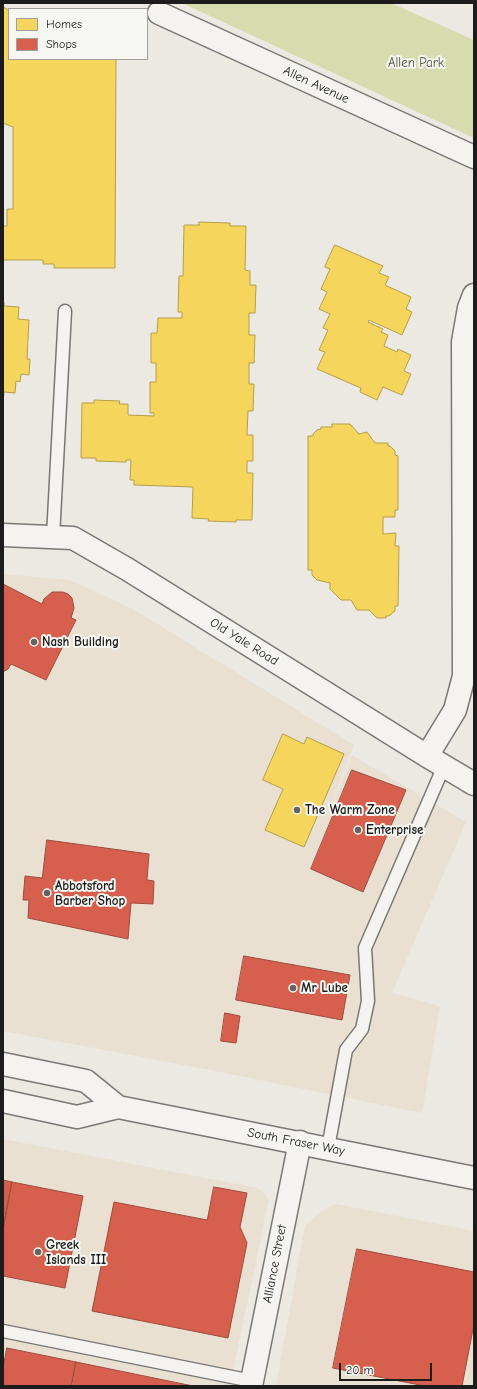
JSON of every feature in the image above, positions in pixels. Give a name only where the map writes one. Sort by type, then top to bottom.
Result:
[{"type":"street","name":"Allen Avenue","points":[[159,13],[474,157]]},
{"type":"street","points":[[435,761],[455,710],[464,676],[463,342],[469,308],[474,295]]},
{"type":"street","name":"Old Yale Road","points":[[3,535],[73,538],[127,569],[474,784]]},
{"type":"street","name":"South Fraser Way","points":[[3,1064],[86,1080],[118,1107]]},
{"type":"street","name":"South Fraser Way","points":[[3,1101],[77,1117],[118,1107],[300,1142],[474,1178]]},
{"type":"street","name":"Alliance Street","points":[[251,1384],[300,1142]]},
{"type":"lane","points":[[53,537],[65,312]]},
{"type":"lane","points":[[328,1148],[346,1050],[362,1029],[368,1001],[364,948],[435,761]]},
{"type":"lane","points":[[3,1331],[251,1384]]},
{"type":"shaded area","points":[[3,574],[70,580],[133,609],[354,745],[323,827],[352,755],[466,822],[392,993],[440,1006],[422,1113],[210,1070],[3,1031]]},
{"type":"shaded area","points":[[3,1139],[258,1188],[269,1199],[230,1386],[3,1386]]},
{"type":"shaded area","points":[[336,1204],[474,1231],[474,1386],[276,1386],[305,1226],[321,1211]]},
{"type":"green space","name":"Allen Park","points":[[182,3],[391,3],[474,40],[474,138]]},
{"type":"building: Homes","points":[[3,7],[8,10],[8,60],[116,60],[115,268],[54,268],[54,264],[43,264],[43,260],[3,260],[3,226],[7,226],[7,209],[13,209],[13,127],[3,123]]},
{"type":"building: Homes","points":[[199,222],[230,223],[230,226],[246,226],[245,270],[250,271],[250,285],[256,285],[255,313],[249,313],[249,335],[255,335],[254,363],[249,363],[249,384],[254,384],[253,411],[248,411],[247,435],[253,435],[253,461],[247,461],[247,473],[253,473],[252,520],[236,520],[236,522],[208,521],[209,519],[192,518],[193,487],[134,485],[134,480],[130,480],[131,460],[126,460],[126,462],[96,461],[96,458],[81,458],[82,403],[94,403],[94,400],[120,401],[119,404],[128,404],[128,415],[154,416],[154,413],[150,413],[150,382],[156,382],[156,363],[151,363],[151,333],[157,333],[158,318],[182,318],[182,312],[178,312],[179,276],[183,276],[184,225],[199,225]]},
{"type":"building: Homes","points":[[335,245],[383,266],[379,273],[389,277],[385,285],[411,297],[406,309],[412,312],[402,335],[369,320],[368,322],[383,329],[381,332],[388,335],[384,346],[397,352],[398,349],[411,355],[404,371],[411,374],[402,395],[383,387],[377,400],[360,392],[361,388],[317,369],[325,352],[319,350],[328,330],[323,328],[330,314],[319,309],[327,292],[321,289],[330,269],[325,267]]},
{"type":"building: Homes","points":[[3,302],[4,306],[19,307],[18,319],[29,320],[27,359],[30,359],[29,375],[21,374],[20,382],[16,381],[15,393],[4,392],[3,403]]},
{"type":"building: Homes","points":[[332,424],[350,424],[359,434],[367,432],[375,443],[388,443],[388,446],[395,451],[395,455],[398,456],[398,510],[395,510],[395,517],[383,517],[383,534],[396,533],[395,546],[399,546],[398,606],[395,606],[395,611],[389,616],[386,616],[386,618],[377,618],[369,610],[357,610],[351,600],[341,600],[330,589],[330,583],[317,580],[312,575],[312,570],[308,570],[308,436],[313,436],[317,430],[321,429],[321,427],[332,427]]},
{"type":"building: Homes","name":"The Warm Zone","points":[[283,734],[304,744],[307,737],[344,754],[304,847],[265,830],[283,789],[263,780]]},
{"type":"building: Shops","name":"Nash Building","points":[[3,584],[42,604],[44,599],[52,592],[63,592],[72,598],[74,608],[71,618],[76,620],[46,680],[11,664],[8,669],[3,672]]},
{"type":"building: Shops","name":"Enterprise","points":[[352,770],[406,790],[363,892],[311,869]]},
{"type":"building: Shops","points":[[47,840],[149,854],[147,880],[154,881],[153,904],[131,903],[128,939],[28,918],[29,900],[23,900],[25,876],[42,878]]},
{"type":"building: Shops","name":"Mr Lube","points":[[244,956],[350,975],[342,1020],[236,1000]]},
{"type":"building: Shops","points":[[225,1013],[240,1016],[236,1043],[221,1041]]},
{"type":"building: Shops","points":[[3,1180],[12,1182],[3,1229]]},
{"type":"building: Shops","name":"Greek Islands III","points":[[12,1182],[83,1196],[65,1288],[3,1276],[3,1229]]},
{"type":"building: Shops","points":[[214,1187],[247,1193],[240,1227],[247,1243],[228,1338],[92,1311],[114,1202],[207,1220]]},
{"type":"building: Shops","points":[[357,1249],[474,1272],[474,1324],[462,1386],[425,1386],[333,1368]]},
{"type":"building: Shops","points":[[7,1348],[76,1362],[71,1386],[3,1386],[3,1369]]},
{"type":"building: Shops","points":[[76,1362],[193,1386],[72,1386]]},
{"type":"place","name":"Nash Building","points":[[34,642]]},
{"type":"place","name":"The Warm Zone","points":[[297,810]]},
{"type":"place","name":"Enterprise","points":[[358,830]]},
{"type":"place","name":"Abbotsford Barber Shop","points":[[47,893]]},
{"type":"place","name":"Mr Lube","points":[[293,988]]},
{"type":"place","name":"Greek Islands III","points":[[38,1252]]}]
